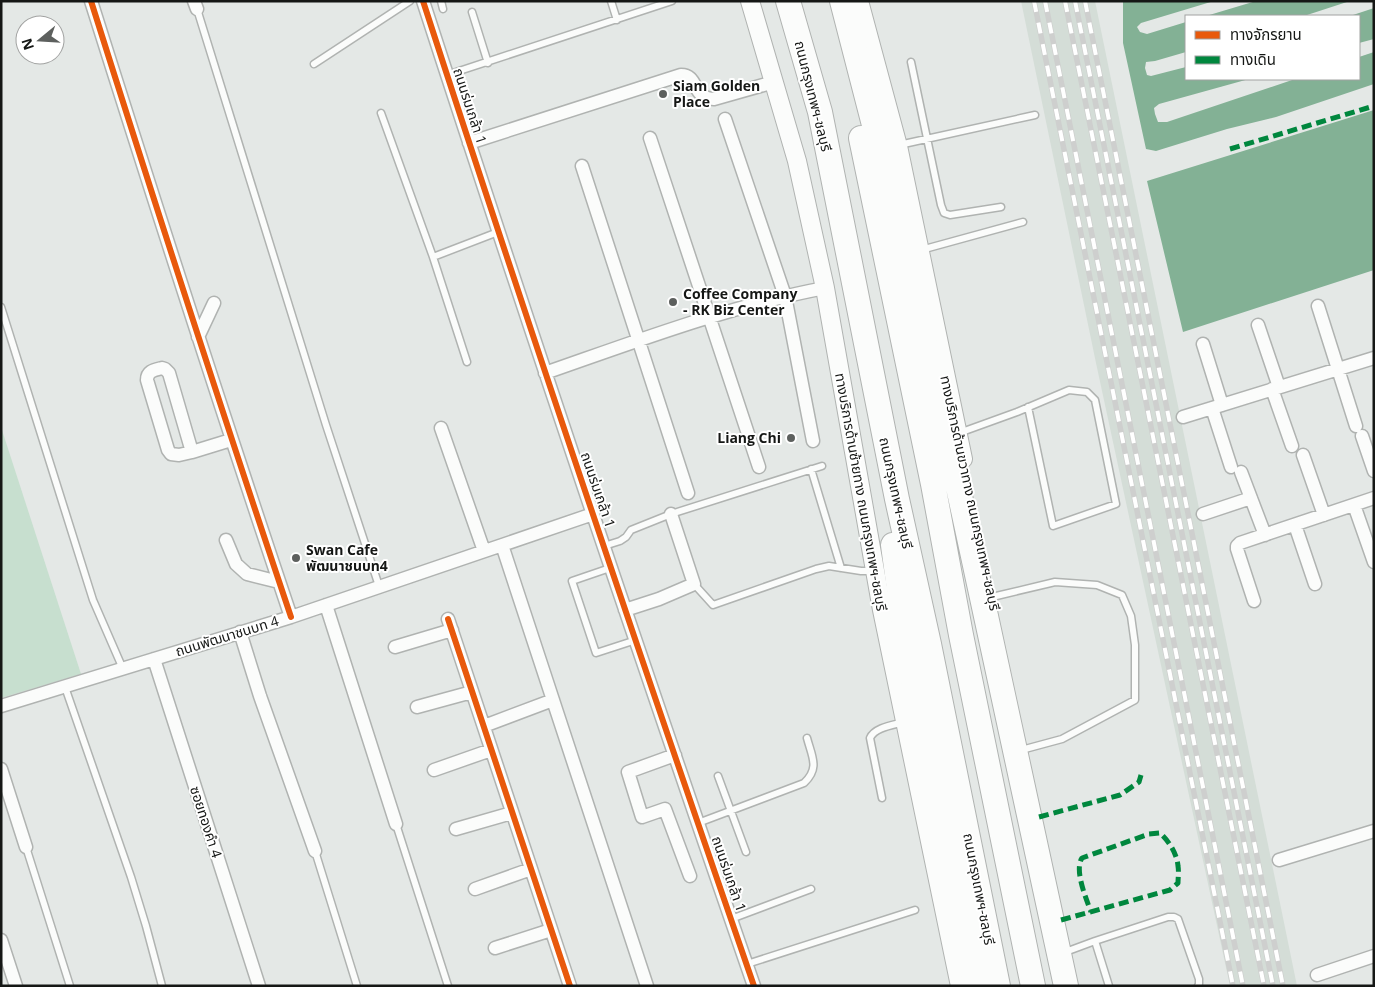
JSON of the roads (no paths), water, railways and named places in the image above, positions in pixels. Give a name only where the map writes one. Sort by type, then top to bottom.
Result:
[{"type":"highway","name":"ถนนกรุงเทพฯ-ชลบุรี","points":[[788,1],[820,112],[897,499],[929,644],[998,986]]},
{"type":"highway","points":[[825,1],[854,104],[933,484],[961,635],[1033,986]]},
{"type":"highway","points":[[842,1],[881,152],[960,496],[1066,986]]},
{"type":"highway","points":[[933,484],[955,531],[982,643],[1052,986]]},
{"type":"highway","points":[[897,499],[892,544],[907,648],[976,986]]},
{"type":"main road","name":"ทางบริการด้านซ้ายทาง ถนนกรุงเทพฯ-ชลบุรี","points":[[750,1],[797,161],[825,288],[882,610],[960,986]]},
{"type":"main road","name":"ทางบริการด้านขวาทาง ถนนกรุงเทพฯ-ชลบุรี","points":[[859,1],[898,146],[992,597],[1076,986]]},
{"type":"street","points":[[91,1],[231,440],[291,617]]},
{"type":"street","name":"ถนนร่มเกล้า 1","points":[[423,1],[610,568],[754,986]]},
{"type":"street","points":[[469,144],[681,74],[691,78],[700,94],[706,99],[714,99],[774,82]]},
{"type":"street","points":[[725,119],[785,296],[812,441]]},
{"type":"street","points":[[650,138],[760,467]]},
{"type":"street","points":[[582,166],[688,493]]},
{"type":"street","points":[[545,373],[709,317],[785,296],[825,288]]},
{"type":"street","points":[[198,336],[214,303]]},
{"type":"street","points":[[1318,306],[1374,471]]},
{"type":"street","points":[[1258,325],[1292,446]]},
{"type":"street","points":[[1204,344],[1217,406],[1236,469],[1251,498],[1265,535]]},
{"type":"street","points":[[1183,417],[1374,358]]},
{"type":"street","points":[[192,452],[167,370],[162,368],[152,371],[147,375],[147,380],[168,450],[171,454],[174,456],[192,452],[231,440]]},
{"type":"street","points":[[441,428],[484,551]]},
{"type":"street","points":[[1303,455],[1324,515]]},
{"type":"street","points":[[1204,514],[1251,498]]},
{"type":"street","points":[[1254,601],[1237,550],[1237,546],[1240,543],[1374,498]]},
{"type":"street","points":[[1354,505],[1374,562]]},
{"type":"street","name":"ถนนพัฒนาชนบท 4","points":[[1,706],[291,617],[593,514]]},
{"type":"street","points":[[625,610],[659,599],[694,584],[671,514]]},
{"type":"street","points":[[1295,525],[1315,584]]},
{"type":"street","points":[[226,540],[236,564],[247,574],[279,582]]},
{"type":"street","points":[[502,545],[647,986]]},
{"type":"street","points":[[326,604],[396,824]]},
{"type":"street","points":[[395,647],[450,624],[570,986]]},
{"type":"street","points":[[240,632],[260,696],[315,851]]},
{"type":"street","name":"ซอยทองคำ 4","points":[[154,659],[258,986]]},
{"type":"street","points":[[417,707],[472,692]]},
{"type":"street","points":[[484,726],[553,700]]},
{"type":"street","points":[[434,770],[491,750]]},
{"type":"street","points":[[675,755],[628,772],[642,817],[665,809],[690,876]]},
{"type":"street","points":[[1,770],[26,847]]},
{"type":"street","points":[[456,828],[512,813]]},
{"type":"street","points":[[1279,860],[1374,831]]},
{"type":"street","points":[[475,889],[531,869]]},
{"type":"street","points":[[495,948],[551,930]]},
{"type":"street","points":[[1,940],[16,986]]},
{"type":"street","points":[[1317,975],[1374,956]]},
{"type":"lane","points":[[314,64],[410,1]]},
{"type":"lane","points":[[440,1],[443,9]]},
{"type":"lane","points":[[611,1],[617,20]]},
{"type":"lane","points":[[447,76],[672,1]]},
{"type":"lane","points":[[196,5],[326,426],[379,586]]},
{"type":"lane","points":[[472,12],[488,63]]},
{"type":"lane","points":[[912,62],[944,213],[950,216],[1001,207]]},
{"type":"lane","points":[[381,113],[467,362]]},
{"type":"lane","points":[[898,146],[1035,115]]},
{"type":"lane","points":[[920,250],[1023,222]]},
{"type":"lane","points":[[432,257],[498,232]]},
{"type":"lane","points":[[1,307],[93,600],[123,669]]},
{"type":"lane","points":[[958,433],[1069,390],[1087,392],[1095,400],[1116,504],[1053,526],[1028,407]]},
{"type":"lane","points":[[604,546],[620,541],[631,530],[671,514],[822,466]]},
{"type":"lane","points":[[811,469],[842,568]]},
{"type":"lane","points":[[694,584],[713,605],[829,566],[861,571],[876,571]]},
{"type":"lane","points":[[610,568],[572,581],[596,652],[636,640]]},
{"type":"lane","points":[[992,597],[1055,582],[1096,585],[1122,595],[1131,616],[1135,645],[1135,700],[1062,740],[1025,749]]},
{"type":"lane","points":[[65,687],[131,877],[162,986]]},
{"type":"lane","points":[[882,798],[870,738],[876,731],[905,722]]},
{"type":"lane","points":[[698,823],[804,782],[812,776],[814,765],[807,738]]},
{"type":"lane","points":[[718,776],[746,852]]},
{"type":"lane","points":[[396,824],[448,986]]},
{"type":"lane","points":[[26,847],[70,986]]},
{"type":"lane","points":[[315,851],[357,986]]},
{"type":"lane","points":[[731,919],[811,890]]},
{"type":"lane","points":[[747,964],[915,910]]},
{"type":"lane","points":[[1068,951],[1168,917],[1174,917],[1178,919],[1199,978],[1198,986]]},
{"type":"lane","points":[[1095,941],[1109,986]]},
{"type":"railway","points":[[1034,1],[1233,986]]},
{"type":"railway","points":[[1045,1],[1243,986]]},
{"type":"railway","points":[[1065,1],[1264,986]]},
{"type":"railway","points":[[1075,1],[1273,986]]},
{"type":"railway","points":[[1085,1],[1283,986]]},
{"type":"place","name":"Siam Golden Place","points":[[663,94]]},
{"type":"place","name":"Coffee Company - RK Biz Center","points":[[673,302]]},
{"type":"place","name":"Liang Chi","points":[[791,438]]},
{"type":"place","name":"Swan Cafe พัฒนาชนบท4","points":[[296,558]]}]
